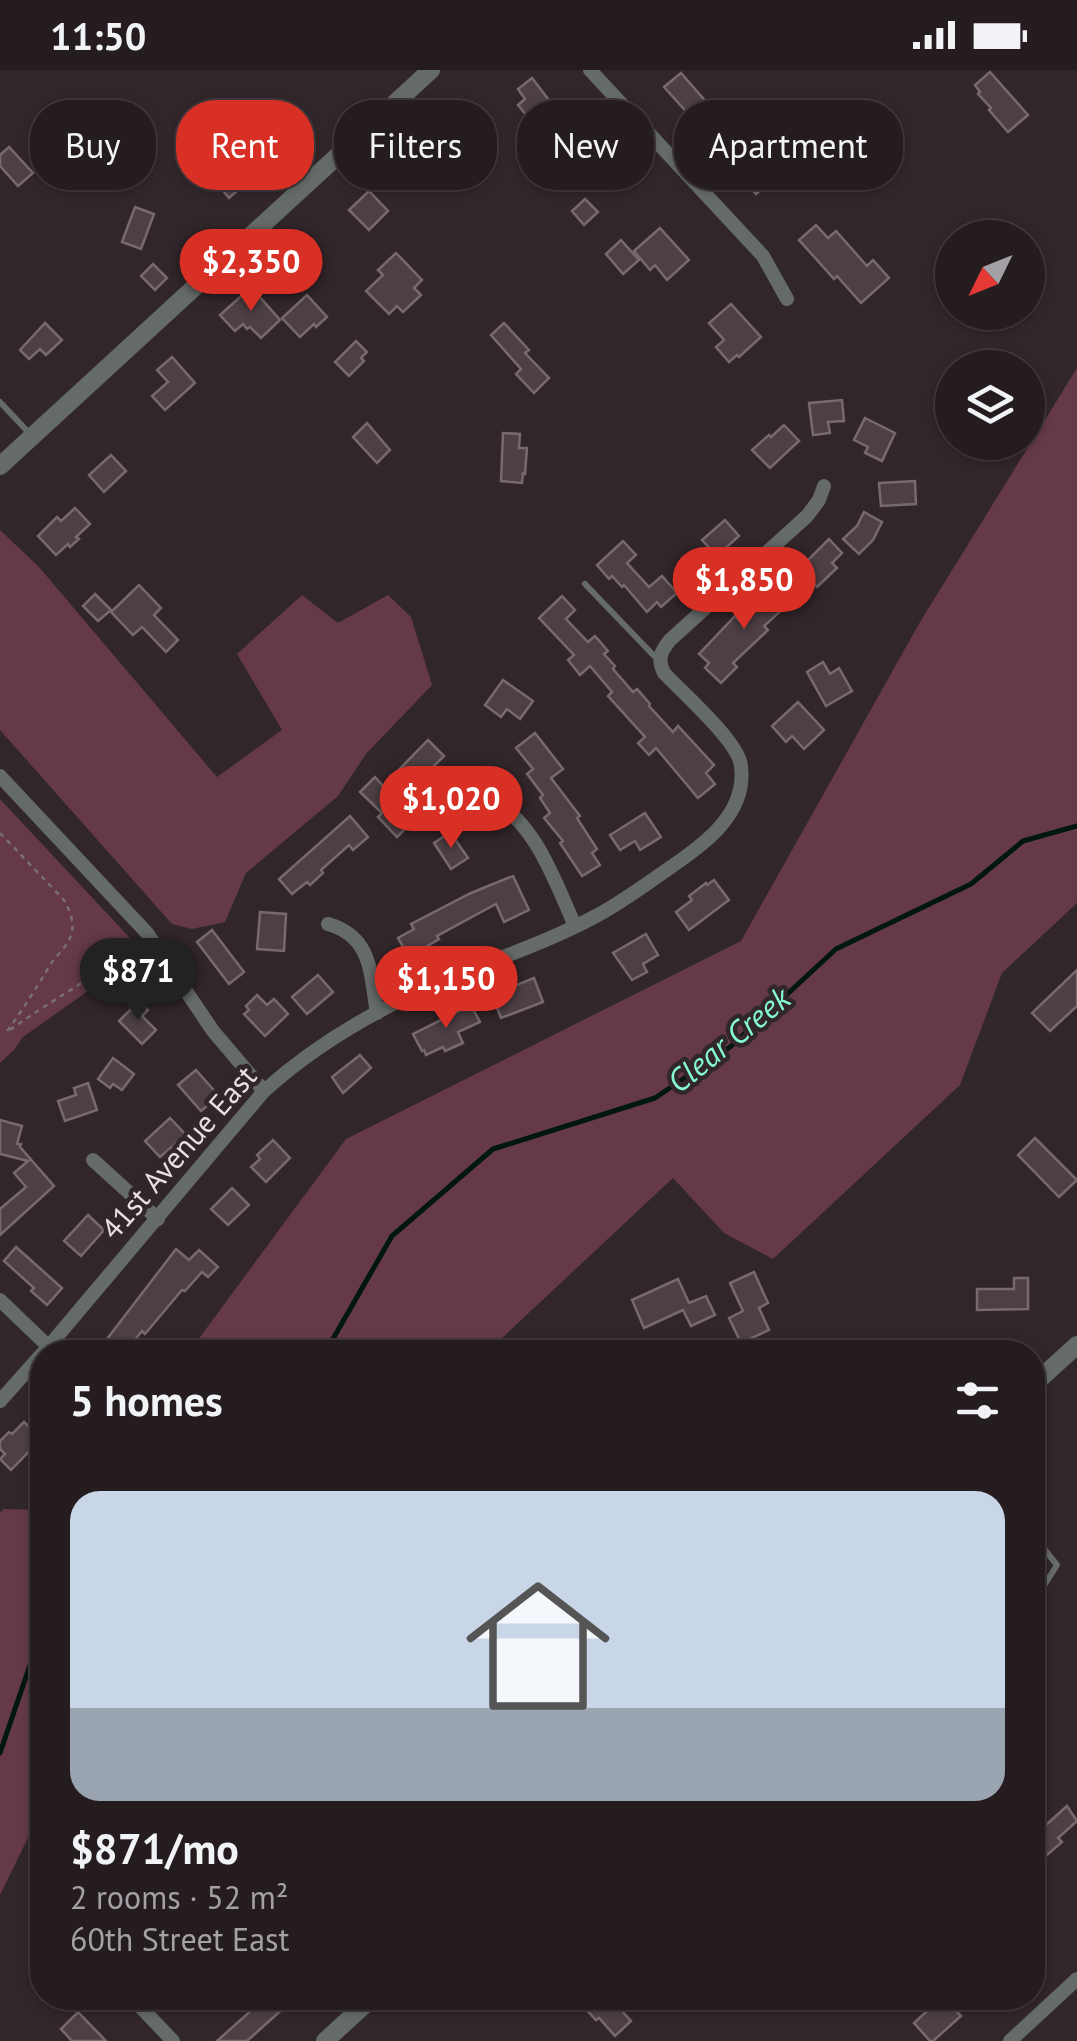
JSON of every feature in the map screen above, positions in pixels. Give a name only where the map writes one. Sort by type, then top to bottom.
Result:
[{"type":"street","points":[[0,466],[431,70]]},
{"type":"street","points":[[590,70],[763,256],[786,299]]},
{"type":"street","points":[[659,660],[670,640],[807,516],[824,486]]},
{"type":"street","name":"41st Avenue East","points":[[54,1340],[264,1091],[312,1052],[422,990],[575,926],[613,906],[703,843],[730,816],[739,796],[742,766],[735,748],[664,673],[659,660]]},
{"type":"street","points":[[0,776],[147,932],[213,1031],[264,1091]]},
{"type":"street","points":[[483,795],[500,804],[530,836],[546,860],[575,926]]},
{"type":"street","points":[[328,924],[341,927],[361,944],[377,1013]]},
{"type":"street","points":[[94,1160],[158,1219]]},
{"type":"street","points":[[0,1300],[35,1340]]},
{"type":"street","points":[[1045,1374],[1077,1344]]},
{"type":"street","name":"41st Avenue East","points":[[0,1401],[30,1368]]},
{"type":"street","points":[[1045,2009],[1077,1979]]},
{"type":"street","points":[[143,2010],[173,2041]]},
{"type":"street","points":[[325,2041],[359,2010]]},
{"type":"street","points":[[1010,2041],[1044,2010]]},
{"type":"lane","points":[[0,402],[32,437]]},
{"type":"lane","points":[[585,584],[659,660]]},
{"type":"lane","points":[[1045,1549],[1058,1564],[1045,1584]]},
{"type":"path","points":[[0,832],[64,900],[72,930],[68,943],[5,1034]]},
{"type":"path","points":[[0,1038],[110,964],[147,932]]},
{"type":"shaded area","points":[[1077,368],[1077,903],[1002,973],[960,1085],[773,1259],[724,1233],[673,1178],[500,1340],[198,1340],[346,1139],[741,941],[920,622],[1020,460],[1045,460],[1045,420]]},
{"type":"shaded area","points":[[0,530],[39,567],[217,777],[282,730],[237,654],[302,595],[338,623],[388,595],[411,617],[432,685],[366,754],[338,796],[246,873],[225,922],[192,929],[172,924],[0,730]]},
{"type":"shaded area","points":[[0,799],[143,952],[23,1037],[0,1063]]},
{"type":"shaded area","points":[[3,1509],[30,1510],[30,1834],[0,1895]]},
{"type":"building","points":[[990,72],[1028,115],[1008,132],[975,85]]},
{"type":"building","points":[[681,73],[705,100],[676,100],[664,87]]},
{"type":"building","points":[[532,78],[549,100],[524,100],[518,89]]},
{"type":"building","points":[[9,147],[30,170],[30,176],[18,186],[0,166],[0,155]]},
{"type":"building","points":[[369,191],[388,211],[369,230],[349,210]]},
{"type":"building","points":[[585,199],[598,212],[584,225],[572,211]]},
{"type":"building","points":[[135,207],[154,214],[141,249],[122,242]]},
{"type":"building","points":[[816,225],[828,238],[836,231],[867,266],[873,260],[889,278],[861,303],[799,240]]},
{"type":"building","points":[[660,228],[689,260],[667,280],[655,265],[650,270],[634,251]]},
{"type":"building","points":[[621,240],[639,260],[623,274],[606,254]]},
{"type":"building","points":[[396,253],[422,280],[414,288],[421,295],[403,312],[397,306],[389,314],[366,291],[383,275],[378,270]]},
{"type":"building","points":[[153,264],[167,278],[155,290],[141,276]]},
{"type":"building","points":[[251,287],[280,320],[261,338],[243,324],[235,331],[220,315]]},
{"type":"building","points":[[307,295],[327,317],[300,337],[282,318]]},
{"type":"building","points":[[731,304],[761,337],[729,362],[716,347],[724,340],[709,323]]},
{"type":"building","points":[[45,323],[62,340],[46,355],[40,349],[29,359],[20,350]]},
{"type":"building","points":[[504,323],[549,378],[534,393],[516,374],[521,369],[491,335]]},
{"type":"building","points":[[356,341],[367,352],[349,376],[335,362]]},
{"type":"building","points":[[172,357],[195,383],[165,410],[152,396],[168,382],[157,370]]},
{"type":"building","points":[[842,400],[844,421],[828,422],[830,433],[813,435],[809,403]]},
{"type":"building","points":[[865,418],[895,433],[882,461],[865,453],[868,447],[854,440]]},
{"type":"building","points":[[367,423],[390,450],[377,463],[353,437]]},
{"type":"building","points":[[784,425],[799,441],[770,468],[752,450]]},
{"type":"building","points":[[503,433],[520,434],[519,448],[527,448],[522,483],[501,481]]},
{"type":"building","points":[[111,455],[126,471],[104,492],[89,475]]},
{"type":"building","points":[[915,481],[916,504],[881,506],[879,483]]},
{"type":"building","points":[[75,508],[90,524],[76,537],[79,539],[56,555],[38,536],[57,517],[61,521]]},
{"type":"building","points":[[864,512],[882,522],[873,540],[859,554],[843,539],[857,526]]},
{"type":"building","points":[[725,520],[739,536],[717,556],[702,540]]},
{"type":"building","points":[[829,539],[842,553],[832,563],[837,568],[817,587],[799,569]]},
{"type":"building","points":[[623,541],[636,555],[627,563],[649,587],[662,576],[677,593],[661,607],[657,602],[647,612],[624,585],[612,576],[609,579],[597,565]]},
{"type":"building","points":[[776,578],[794,599],[764,626],[768,630],[733,663],[737,667],[721,683],[705,668],[709,663],[699,654],[735,616],[741,622],[761,603],[755,596]]},
{"type":"building","points":[[139,585],[161,608],[154,615],[178,640],[166,652],[142,627],[133,635],[111,612]]},
{"type":"building","points":[[95,594],[111,610],[98,621],[83,606]]},
{"type":"building","points":[[562,596],[575,610],[566,619],[588,642],[595,636],[608,651],[604,654],[615,666],[613,669],[633,692],[637,689],[673,732],[678,726],[714,765],[706,773],[715,784],[698,798],[656,748],[649,755],[638,743],[645,737],[608,696],[612,692],[590,666],[580,675],[568,660],[574,655],[539,618]]},
{"type":"building","points":[[823,662],[830,674],[839,668],[852,691],[826,706],[807,672]]},
{"type":"building","points":[[503,680],[533,701],[520,719],[507,709],[501,717],[485,705]]},
{"type":"building","points":[[798,702],[824,730],[804,749],[792,736],[786,742],[772,726]]},
{"type":"building","points":[[535,733],[563,769],[551,778],[580,816],[577,818],[597,849],[592,853],[600,865],[582,876],[560,843],[563,841],[544,818],[550,813],[540,798],[543,795],[527,774],[533,769],[516,748]]},
{"type":"building","points":[[428,740],[444,756],[400,800],[417,817],[397,837],[378,817],[382,813],[360,792],[375,777],[383,786]]},
{"type":"building","points":[[645,813],[661,837],[640,850],[635,841],[620,850],[610,835]]},
{"type":"building","points":[[350,816],[368,837],[353,850],[349,845],[310,885],[307,882],[292,894],[279,879]]},
{"type":"building","points":[[450,832],[468,858],[451,869],[434,843]]},
{"type":"building","points":[[513,876],[529,910],[504,922],[496,904],[437,936],[439,939],[409,957],[398,938],[414,929],[411,924]]},
{"type":"building","points":[[714,880],[729,900],[689,930],[676,912],[692,900],[689,896]]},
{"type":"building","points":[[260,912],[286,914],[284,951],[257,949]]},
{"type":"building","points":[[212,930],[244,972],[229,984],[197,942]]},
{"type":"building","points":[[646,934],[658,955],[643,964],[647,972],[632,980],[613,953]]},
{"type":"building","points":[[1077,970],[1077,1006],[1050,1031],[1032,1013]]},
{"type":"building","points":[[318,975],[333,992],[307,1014],[292,997]]},
{"type":"building","points":[[534,978],[543,1002],[501,1018],[492,995]]},
{"type":"building","points":[[257,995],[267,1005],[274,999],[288,1014],[265,1036],[244,1014]]},
{"type":"building","points":[[139,1001],[148,1010],[142,1016],[156,1030],[142,1044],[119,1021]]},
{"type":"building","points":[[471,1005],[480,1022],[458,1032],[463,1043],[426,1055],[413,1034]]},
{"type":"building","points":[[360,1055],[371,1068],[343,1093],[332,1077]]},
{"type":"building","points":[[113,1058],[134,1074],[122,1090],[113,1084],[110,1088],[98,1079]]},
{"type":"building","points":[[196,1070],[219,1096],[201,1111],[178,1085]]},
{"type":"building","points":[[88,1083],[97,1110],[65,1121],[58,1101],[76,1095],[74,1088]]},
{"type":"building","points":[[170,1118],[186,1135],[160,1157],[145,1141]]},
{"type":"building","points":[[0,1120],[22,1126],[17,1144],[21,1144],[54,1186],[0,1235],[0,1209],[26,1187],[14,1173],[28,1161],[0,1154]]},
{"type":"building","points":[[1035,1138],[1077,1180],[1059,1197],[1018,1155]]},
{"type":"building","points":[[273,1140],[290,1158],[266,1182],[251,1167]]},
{"type":"building","points":[[232,1188],[249,1205],[228,1225],[211,1209]]},
{"type":"building","points":[[88,1215],[104,1230],[81,1256],[64,1241]]},
{"type":"building","points":[[16,1247],[62,1288],[47,1305],[4,1261]]},
{"type":"building","points":[[176,1249],[189,1260],[199,1250],[218,1267],[208,1277],[202,1272],[182,1290],[145,1334],[142,1331],[135,1340],[106,1340]]},
{"type":"building","points":[[754,1272],[768,1303],[759,1308],[769,1330],[740,1340],[729,1318],[743,1311],[730,1283]]},
{"type":"building","points":[[1014,1278],[1028,1278],[1028,1309],[977,1310],[977,1289],[1014,1289]]},
{"type":"building","points":[[678,1279],[689,1303],[706,1296],[715,1315],[691,1326],[683,1310],[644,1328],[632,1300]]},
{"type":"building","points":[[24,1422],[30,1428],[30,1450],[11,1470],[0,1459],[5,1454],[0,1441],[9,1432],[12,1434]]},
{"type":"building","points":[[1067,1806],[1077,1821],[1045,1857],[1045,1824]]},
{"type":"building","points":[[252,2010],[282,2010],[247,2041],[217,2041]]},
{"type":"building","points":[[587,2010],[621,2010],[631,2021],[615,2036],[599,2018],[596,2020]]},
{"type":"building","points":[[928,2010],[957,2010],[961,2016],[933,2041],[914,2023]]},
{"type":"building","points":[[78,2012],[106,2041],[72,2041],[61,2029]]},
{"type":"waterway","name":"Clear Creek","points":[[332,1340],[392,1236],[493,1149],[655,1098],[730,1047],[836,949],[971,884],[1023,841],[1077,826]]},
{"type":"waterway","name":"Clear Creek","points":[[0,1753],[30,1665]]}]
